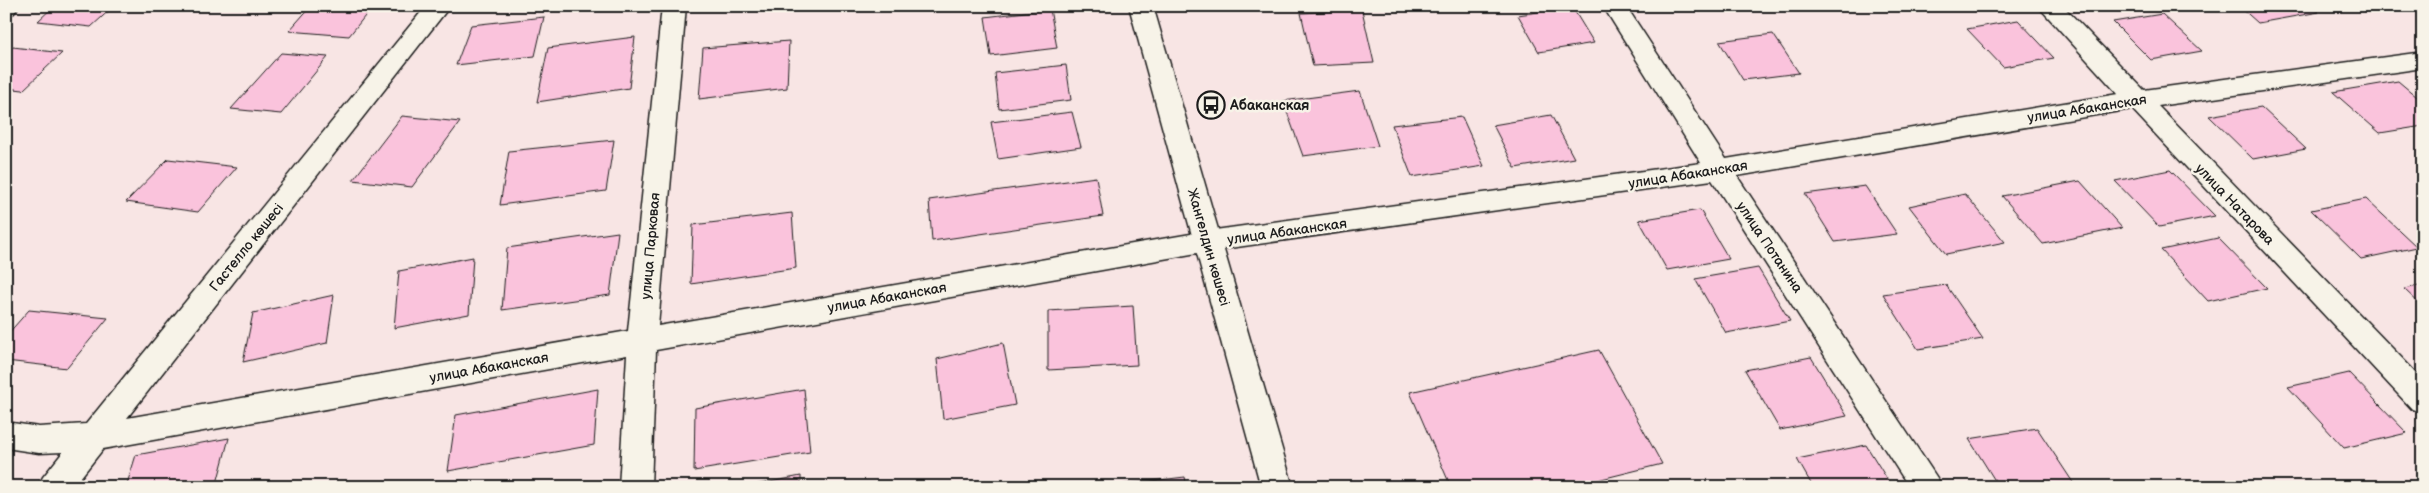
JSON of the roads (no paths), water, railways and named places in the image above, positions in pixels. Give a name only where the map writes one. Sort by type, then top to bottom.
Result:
[{"type":"street","name":"Гастелло көшесі","points":[[54,487],[439,6]]},
{"type":"street","name":"улица Парковая","points":[[635,487],[642,341],[674,6]]},
{"type":"street","name":"Жангелдин көшесі","points":[[1141,6],[1278,487]]},
{"type":"street","name":"улица Потанина","points":[[1614,6],[1927,487]]},
{"type":"street","name":"улица Натарова","points":[[2049,6],[2136,100],[2423,400]]},
{"type":"street","name":"улица Абаканская","points":[[6,435],[39,440],[94,437],[1208,241],[1719,170],[2136,100],[2423,60]]},
{"type":"place","name":"Абаканская","points":[[1211,105]]}]
